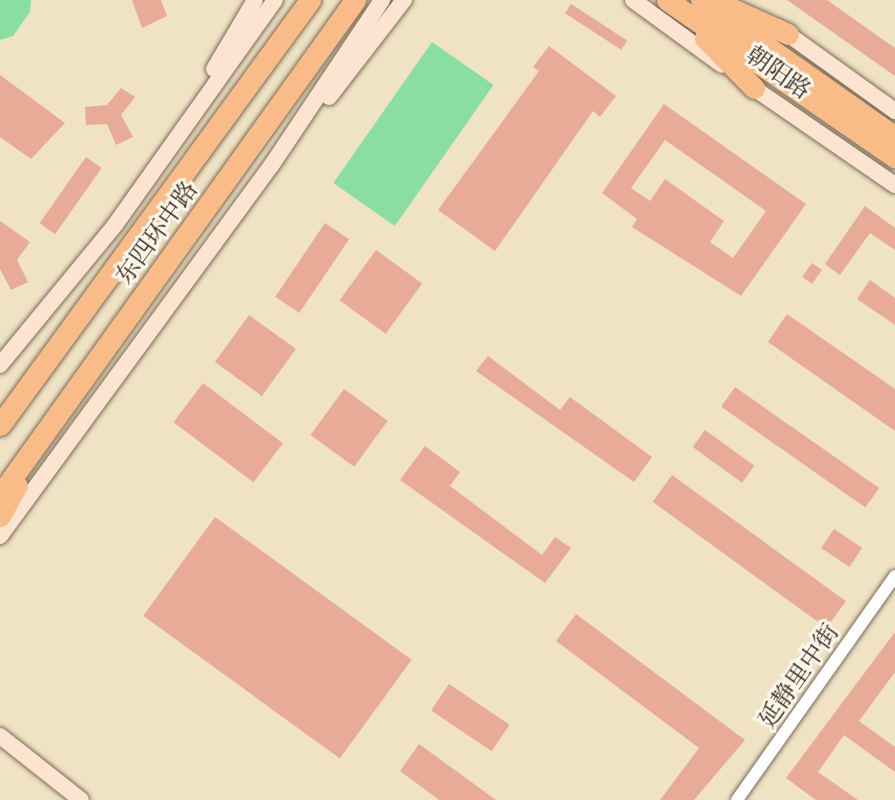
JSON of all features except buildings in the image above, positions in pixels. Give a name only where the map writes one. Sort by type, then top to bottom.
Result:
[{"type":"highway","name":"东四环中路","points":[[3,420],[310,0]]},
{"type":"highway","name":"东四环中路","points":[[0,495],[356,0]]},
{"type":"highway","name":"朝阳路","points":[[701,0],[895,137]]},
{"type":"highway","points":[[713,0],[788,34]]},
{"type":"highway","points":[[669,1],[754,88]]},
{"type":"highway","name":"朝阳路","points":[[669,1],[895,157]]},
{"type":"highway","points":[[0,516],[44,436]]},
{"type":"street","name":"东四环中路","points":[[162,159],[255,0]]},
{"type":"street","name":"东四环中路","points":[[0,365],[162,159],[275,0]]},
{"type":"street","points":[[0,536],[271,166],[382,0]]},
{"type":"street","points":[[271,166],[404,0]]},
{"type":"street","name":"朝阳路","points":[[633,0],[754,88],[895,185]]},
{"type":"street","name":"朝阳路","points":[[737,0],[895,111]]},
{"type":"street","name":"延静里中街","points":[[737,800],[895,576]]},
{"type":"street","points":[[0,736],[81,800]]},
{"type":"green space","points":[[0,0],[31,0],[30,12],[13,36],[0,40]]},
{"type":"green space","points":[[432,42],[493,85],[395,226],[333,183]]}]
